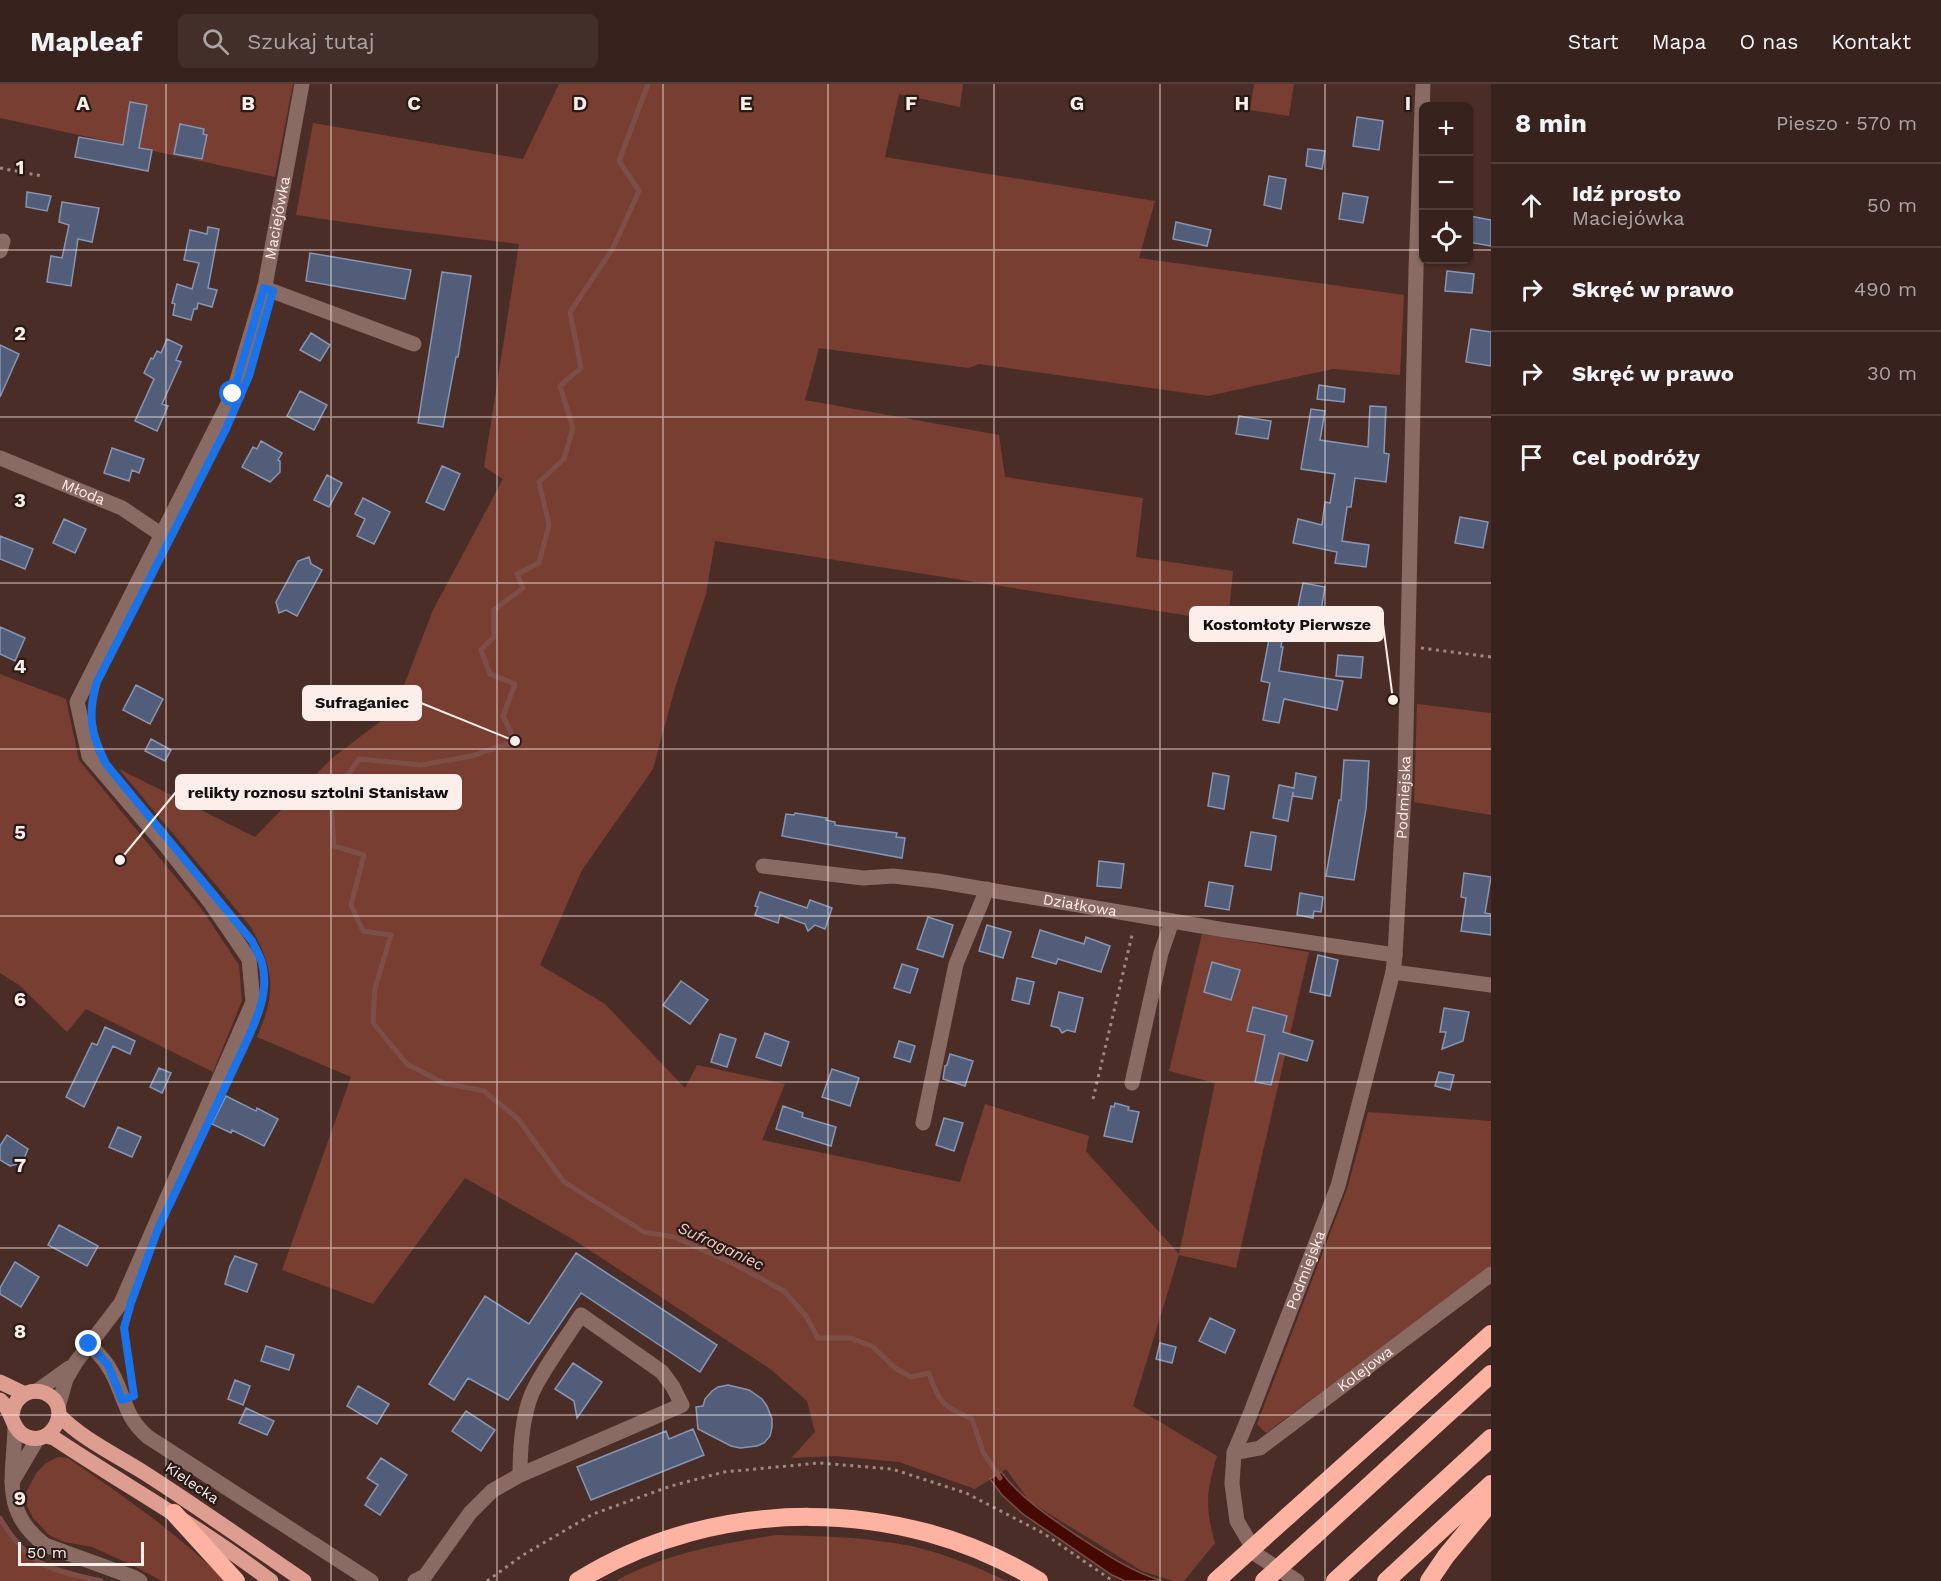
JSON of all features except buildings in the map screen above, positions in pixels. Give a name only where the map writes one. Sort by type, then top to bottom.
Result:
[{"type":"highway","points":[[1216,1581],[1491,1334]]},
{"type":"highway","points":[[1264,1581],[1491,1374]]},
{"type":"highway","points":[[1335,1581],[1491,1438]]},
{"type":"highway","points":[[1386,1581],[1491,1484]]},
{"type":"highway","points":[[1429,1581],[1446,1556],[1491,1502]]},
{"type":"highway","points":[[174,1513],[236,1581]]},
{"type":"highway","points":[[578,1581],[646,1547],[688,1533],[727,1523],[812,1516],[865,1520],[939,1536],[999,1559],[1039,1581]]},
{"type":"main road","points":[[0,1382],[31,1393],[48,1395],[58,1411],[54,1430],[42,1437]]},
{"type":"main road","points":[[31,1393],[15,1403],[8,1412],[25,1436],[54,1438],[174,1513],[239,1556],[271,1581]]},
{"type":"main road","name":"Kielecka","points":[[58,1411],[85,1436],[183,1498],[304,1581]]},
{"type":"street","name":"Maciejówka","points":[[58,1411],[66,1379],[89,1344],[121,1303],[253,1002],[249,959],[210,902],[89,756],[77,702],[233,394],[264,288],[302,84]]},
{"type":"street","name":"Podmiejska","points":[[1297,1581],[1257,1555],[1237,1521],[1232,1484],[1234,1453],[1338,1186],[1393,972],[1405,776],[1422,84]]},
{"type":"street","points":[[264,288],[414,344]]},
{"type":"street","name":"Młoda","points":[[0,458],[122,508],[162,535]]},
{"type":"street","name":"Działkowa","points":[[763,866],[863,878],[893,876],[937,880],[1172,921],[1395,954]]},
{"type":"street","points":[[923,1123],[956,964],[987,889]]},
{"type":"street","points":[[1132,1083],[1161,953],[1172,921]]},
{"type":"street","points":[[1393,972],[1491,984]]},
{"type":"street","name":"Kolejowa","points":[[1234,1453],[1260,1448],[1491,1275]]},
{"type":"street","points":[[416,1581],[425,1576],[480,1502],[492,1491],[520,1475],[682,1405],[673,1387],[662,1372],[581,1315],[535,1386],[526,1416],[520,1456],[520,1475]]},
{"type":"street","points":[[89,1344],[108,1365],[128,1413],[148,1437],[371,1581]]},
{"type":"street","name":"Maciejówka","points":[[31,1393],[76,1362]]},
{"type":"street","points":[[8,1412],[13,1499],[19,1517],[33,1537],[45,1545],[140,1581]]},
{"type":"street","points":[[12,1482],[42,1437]]},
{"type":"path","points":[[0,168],[42,176]]},
{"type":"path","points":[[1408,646],[1491,657]]},
{"type":"path","points":[[1093,1099],[1136,915]]},
{"type":"path","points":[[127,1320],[124,1328],[131,1376]]},
{"type":"shaded area","points":[[0,84],[293,84],[275,177],[0,118]]},
{"type":"shaded area","points":[[559,84],[963,84],[960,107],[899,94],[885,157],[1155,201],[1139,258],[1404,295],[1400,375],[1333,369],[1208,396],[979,364],[969,368],[819,348],[805,400],[999,435],[1005,477],[1143,498],[1136,557],[1233,571],[1228,622],[715,541],[706,594],[675,688],[653,769],[582,870],[540,965],[605,1004],[685,1088],[697,1065],[785,1084],[762,1140],[960,1182],[985,1104],[1089,1136],[1086,1151],[1179,1254],[1215,1083],[1169,1071],[1202,934],[1309,952],[1236,1268],[1179,1255],[1133,1406],[1217,1456],[1208,1500],[1215,1543],[1184,1581],[1173,1581],[1142,1571],[1030,1502],[1006,1469],[975,1489],[899,1462],[835,1456],[791,1458],[815,1432],[807,1401],[769,1368],[574,1240],[465,1178],[373,1304],[282,1270],[351,1077],[257,1037],[270,993],[268,969],[259,942],[251,927],[119,769],[255,837],[331,759],[394,711],[433,610],[503,479],[484,467],[519,244],[296,215],[313,123],[523,159]]},
{"type":"shaded area","points":[[1254,84],[1294,84],[1289,116],[1250,110]]},
{"type":"shaded area","points":[[0,674],[66,699],[79,760],[201,908],[239,965],[242,1001],[213,1072],[86,1009],[67,1032],[19,985],[0,973]]},
{"type":"shaded area","points":[[1417,704],[1491,713],[1491,815],[1414,802]]},
{"type":"shaded area","points":[[1368,1112],[1491,1121],[1491,1267],[1266,1433],[1257,1424],[1347,1189]]},
{"type":"shaded area","points":[[58,1457],[68,1458],[150,1516],[207,1563],[225,1581],[162,1581],[92,1547],[64,1542],[49,1535],[33,1518],[27,1506],[25,1494],[37,1472],[46,1463]]},
{"type":"shaded area","points":[[1001,1472],[1027,1499],[1076,1535],[1128,1567],[1162,1581],[1125,1581],[1112,1575],[1023,1514],[1002,1495],[990,1479]]},
{"type":"shaded area","points":[[0,1521],[19,1547],[31,1555],[44,1562],[102,1581],[0,1581]]},
{"type":"shaded area","points":[[776,1535],[860,1539],[911,1546],[948,1556],[1007,1581],[616,1581],[654,1563],[694,1551]]},
{"type":"waterway","name":"Sufraganiec","points":[[648,84],[619,161],[639,191],[613,248],[570,312],[581,368],[560,386],[573,428],[564,459],[539,482],[549,525],[539,563],[517,574],[523,588],[494,610],[494,637],[481,650],[490,674],[515,684],[503,716],[515,741],[472,756],[421,765],[359,759],[331,801],[334,846],[364,855],[351,905],[363,931],[391,935],[375,988],[373,1023],[407,1064],[443,1083],[484,1091],[518,1119],[564,1182],[644,1232],[674,1237],[736,1265],[784,1291],[806,1316],[818,1338],[850,1338],[872,1346],[895,1368],[911,1377],[929,1373],[943,1403],[972,1419],[983,1452],[1000,1478]]},
{"type":"waterway","points":[[0,1518],[21,1547],[42,1563],[53,1569],[101,1581]]},
{"type":"place","name":"Kostomłoty Pierwsze","points":[[1393,700]]},
{"type":"place","name":"Sufraganiec","points":[[515,741]]},
{"type":"place","name":"relikty roznosu sztolni Stanisław","points":[[120,860]]},
{"type":"route","points":[[89,1344],[108,1365],[122,1400],[134,1396],[124,1328],[131,1303],[158,1229],[258,1016],[262,998],[264,981],[262,963],[252,941],[106,764],[96,746],[92,728],[91,704],[97,682],[226,429],[249,376],[273,291],[264,288],[233,394]]}]
